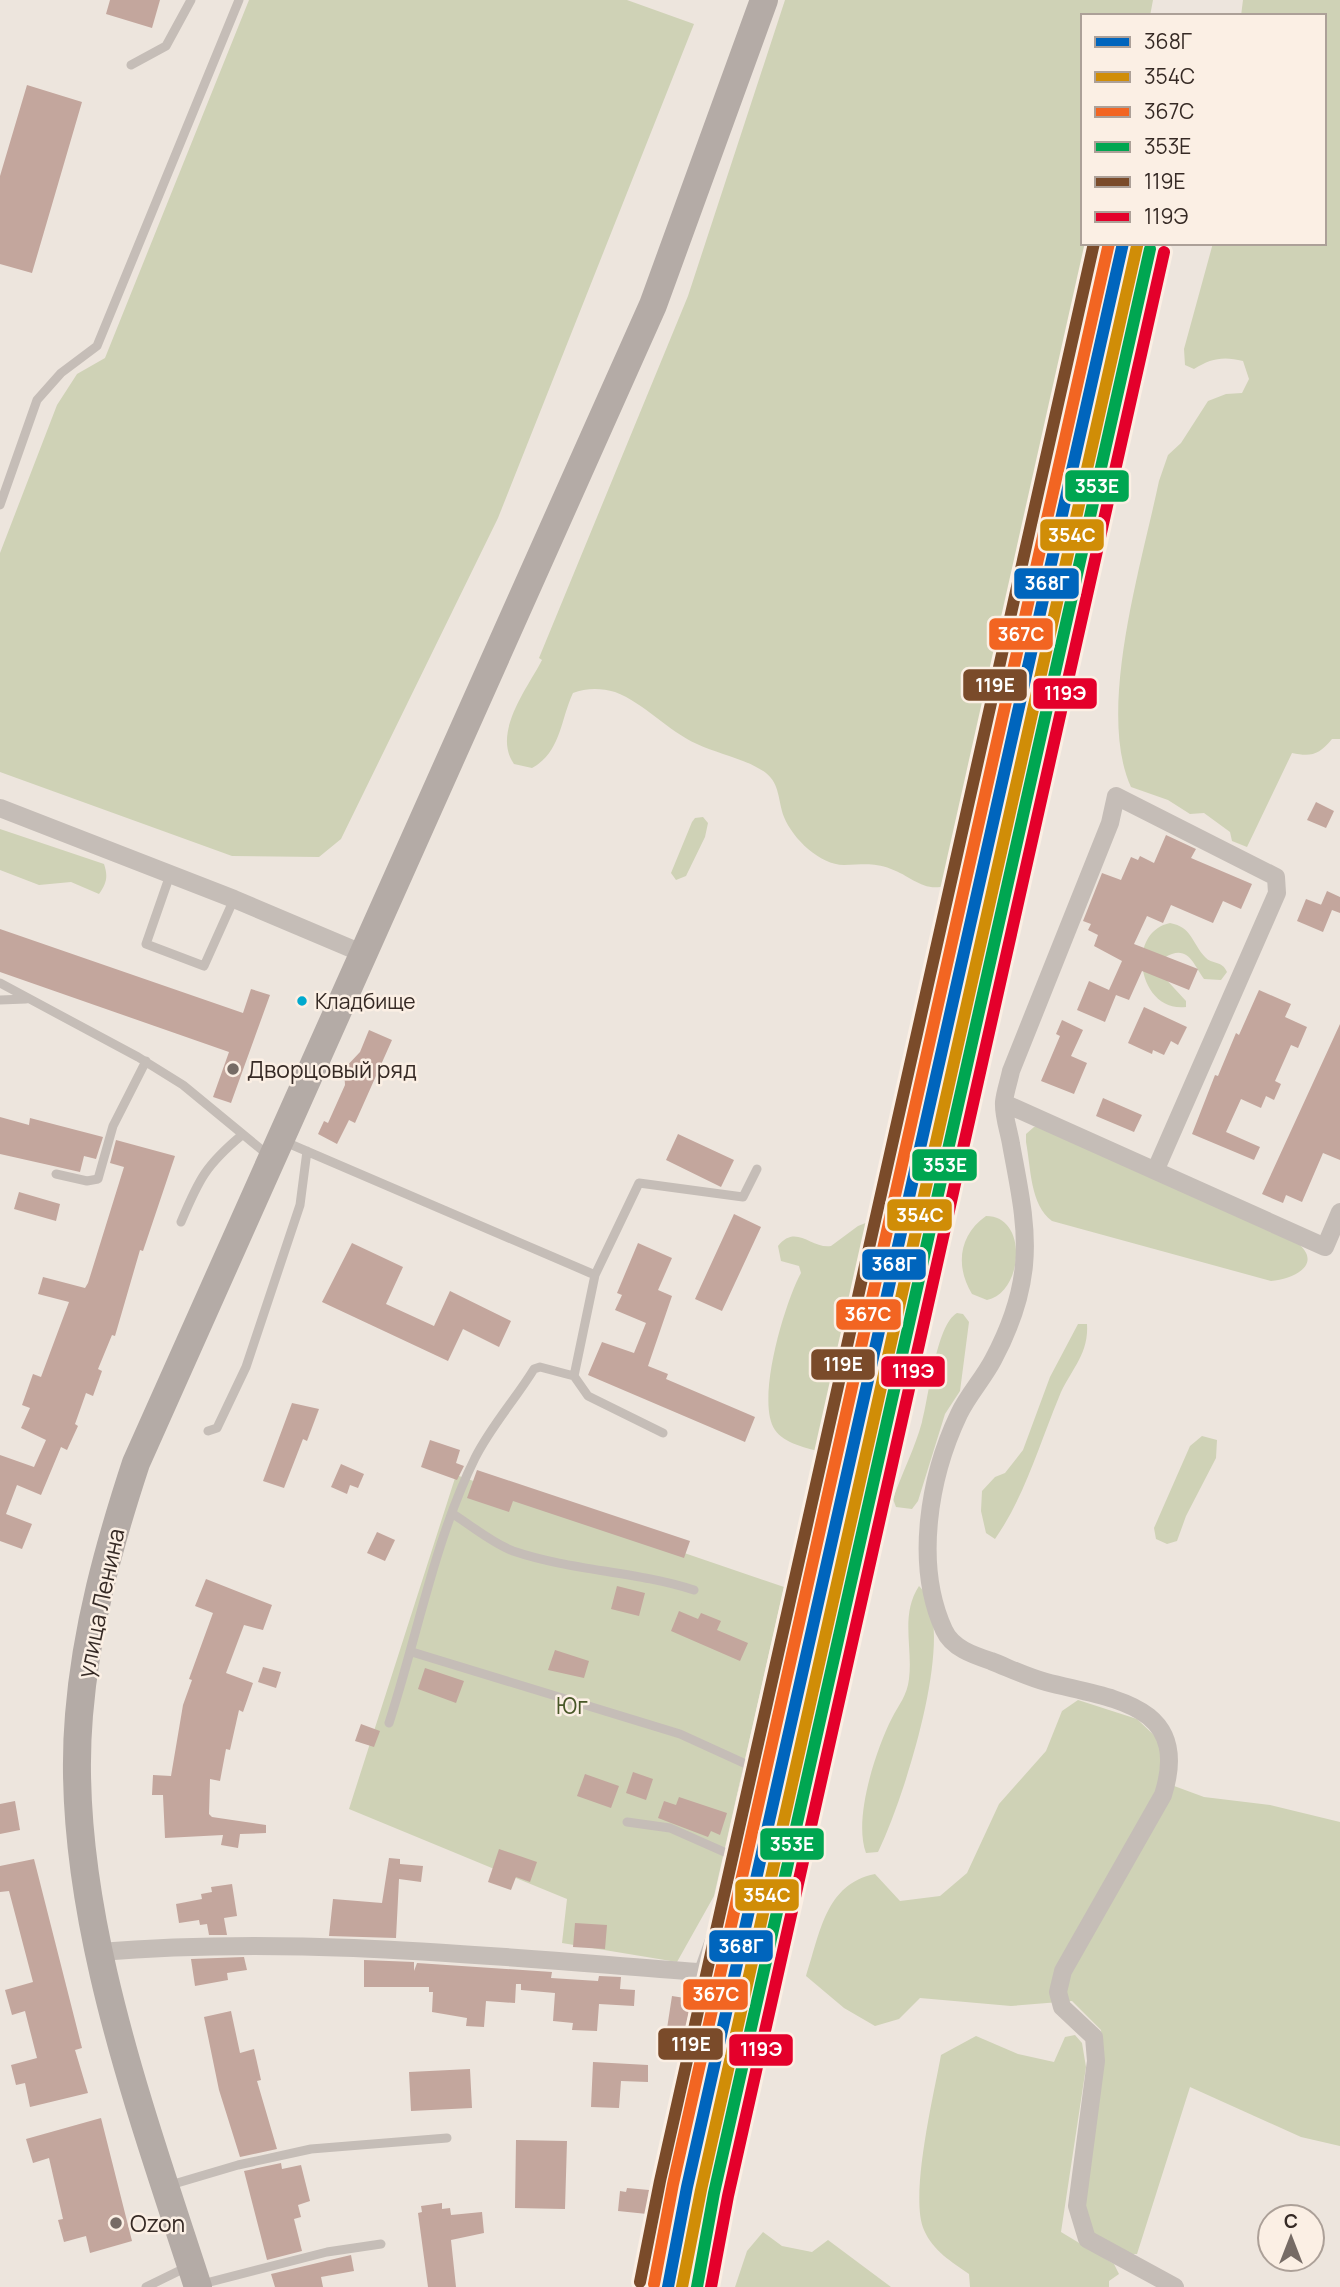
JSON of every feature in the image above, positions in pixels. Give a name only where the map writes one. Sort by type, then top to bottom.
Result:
[{"type":"main road","name":"улица Ленина","points":[[195,2279],[118,2028],[87,1885],[78,1793],[79,1717],[87,1645],[102,1572],[136,1463],[653,305],[764,0]]},
{"type":"street","points":[[1156,1170],[1277,893],[1276,877],[1116,796],[1110,823],[1011,1071],[1004,1103],[1023,1213],[1024,1265],[1012,1316],[993,1360],[959,1414],[940,1469],[927,1527],[926,1557],[932,1598],[945,1633],[963,1651],[1042,1681],[1128,1701],[1152,1719],[1167,1738],[1170,1773],[1163,1795],[1063,1971],[1058,1992],[1062,2007],[1094,2037],[1096,2061],[1077,2206],[1082,2227],[1087,2239],[1175,2287]]},
{"type":"street","points":[[0,808],[170,876],[234,898],[364,954]]},
{"type":"street","points":[[1004,1103],[1325,1247],[1340,1212]]},
{"type":"street","points":[[100,1952],[192,1944],[271,1944],[698,1972]]},
{"type":"lane","points":[[131,65],[166,46],[191,0]]},
{"type":"lane","points":[[0,505],[37,400],[61,373],[97,346],[239,0]]},
{"type":"lane","points":[[170,876],[146,944],[204,966],[234,898]]},
{"type":"lane","points":[[0,983],[146,1061],[183,1085],[242,1135],[277,1150],[307,1152],[595,1275]]},
{"type":"lane","points":[[0,1000],[27,999]]},
{"type":"lane","points":[[55,1174],[87,1181],[97,1179],[113,1126],[146,1061]]},
{"type":"lane","points":[[181,1222],[199,1177],[214,1158],[242,1135]]},
{"type":"lane","points":[[208,1431],[217,1428],[246,1367],[300,1205],[307,1152]]},
{"type":"lane","points":[[574,1376],[595,1275],[639,1184],[743,1197],[757,1169]]},
{"type":"lane","points":[[389,1723],[453,1514],[473,1461],[491,1428],[534,1369],[540,1367],[574,1376],[588,1396],[663,1433]]},
{"type":"lane","points":[[453,1514],[510,1550],[620,1575],[654,1578],[694,1590]]},
{"type":"lane","points":[[412,1652],[680,1734],[748,1765],[720,1910],[698,1972],[698,2005],[659,2209]]},
{"type":"lane","points":[[627,1822],[670,1828],[731,1854]]},
{"type":"lane","points":[[166,2187],[238,2165],[311,2148],[447,2138]]},
{"type":"lane","points":[[146,2287],[381,2244]]},
{"type":"green space","points":[[249,0],[627,0],[694,24],[498,518],[341,839],[319,857],[232,856],[0,772],[0,553],[57,405],[77,374],[105,358]]},
{"type":"green space","points":[[785,0],[1153,0],[1150,14],[1081,14],[1081,245],[1112,245],[975,848],[970,852],[965,850],[964,840],[959,838],[956,863],[945,886],[930,887],[884,867],[835,864],[817,856],[801,842],[788,825],[771,777],[750,764],[705,748],[686,738],[636,703],[615,692],[594,689],[573,693],[554,745],[542,761],[532,768],[514,764],[508,752],[509,725],[514,711],[542,660],[539,658],[688,296]]},
{"type":"green space","points":[[1243,0],[1340,0],[1340,739],[1332,739],[1314,754],[1292,753],[1247,847],[1232,841],[1230,832],[1204,813],[1190,814],[1168,800],[1131,787],[1121,755],[1118,719],[1120,678],[1133,594],[1159,481],[1168,455],[1181,443],[1208,401],[1226,394],[1242,393],[1249,379],[1243,361],[1236,359],[1218,359],[1194,369],[1185,365],[1184,349],[1212,245],[1326,245],[1326,14],[1241,14]]},
{"type":"green space","points":[[703,817],[708,823],[705,837],[686,876],[676,880],[671,873],[692,822],[695,818]]},
{"type":"green space","points":[[0,829],[104,864],[106,879],[102,890],[99,894],[71,882],[39,885],[0,870]]},
{"type":"green space","points":[[1170,923],[1183,928],[1205,957],[1222,966],[1227,972],[1221,980],[1204,979],[1184,954],[1172,954],[1164,958],[1162,975],[1186,1001],[1186,1007],[1170,1006],[1157,998],[1148,986],[1143,971],[1142,956],[1146,941],[1156,930]]},
{"type":"green space","points":[[900,1113],[908,1116],[910,1126],[837,1438],[829,1452],[823,1452],[790,1442],[779,1435],[770,1416],[770,1375],[780,1328],[801,1273],[799,1266],[781,1261],[778,1246],[791,1237],[797,1237],[831,1246],[858,1226],[873,1220]]},
{"type":"green space","points":[[1034,1127],[1040,1127],[1295,1241],[1304,1249],[1307,1263],[1289,1277],[1271,1281],[1052,1221],[1039,1206],[1035,1196],[1026,1142],[1026,1134]]},
{"type":"green space","points":[[986,1216],[1000,1219],[1009,1228],[1015,1241],[1016,1255],[1008,1284],[999,1294],[987,1300],[972,1294],[963,1273],[962,1262],[962,1252],[970,1232]]},
{"type":"green space","points":[[957,1313],[963,1314],[969,1322],[960,1391],[945,1414],[918,1501],[912,1509],[896,1507],[893,1499],[919,1432],[939,1346],[950,1320]]},
{"type":"green space","points":[[1078,1324],[1087,1324],[1082,1354],[1063,1387],[1023,1488],[995,1539],[986,1533],[981,1511],[982,1491],[995,1477],[1005,1473],[1023,1450],[1050,1377]]},
{"type":"green space","points":[[1202,1436],[1217,1440],[1216,1458],[1186,1516],[1177,1541],[1167,1544],[1156,1539],[1154,1528],[1190,1446]]},
{"type":"green space","name":"Юг","points":[[456,1475],[784,1587],[714,1896],[677,1962],[562,1943],[567,1899],[349,1809]]},
{"type":"green space","points":[[919,1586],[931,1607],[934,1638],[931,1675],[923,1716],[888,1829],[878,1852],[866,1853],[862,1822],[864,1804],[879,1747],[908,1685],[910,1608]]},
{"type":"green space","points":[[1078,1700],[1137,1719],[1158,1739],[1166,1783],[1204,1797],[1270,1805],[1340,1822],[1340,2146],[1301,2137],[1190,2087],[1137,2254],[1128,2254],[1094,2236],[1082,2203],[1103,2059],[1101,2030],[1072,2001],[1011,2006],[920,1998],[899,2019],[875,2026],[844,2008],[806,1976],[827,1913],[845,1888],[875,1874],[900,1901],[940,1896],[967,1873],[999,1804],[1046,1751],[1062,1711]]},
{"type":"green space","points":[[1075,2035],[1082,2043],[1086,2067],[1061,2232],[1114,2264],[1119,2274],[1109,2281],[1109,2287],[970,2287],[969,2274],[932,2244],[920,2215],[919,2194],[924,2145],[941,2055],[976,2036],[1018,2054],[1054,2062],[1065,2037]]},
{"type":"green space","points":[[763,2232],[782,2246],[812,2252],[828,2240],[891,2287],[735,2287],[747,2251]]},
{"type":"building","points":[[110,0],[160,0],[152,28],[106,14]]},
{"type":"building","points":[[27,85],[82,102],[32,273],[0,264],[0,176]]},
{"type":"building","points":[[1316,802],[1334,811],[1326,828],[1307,820]]},
{"type":"building","points":[[1166,835],[1196,849],[1191,858],[1252,884],[1241,909],[1223,901],[1213,923],[1171,905],[1163,923],[1147,916],[1134,944],[1198,969],[1189,990],[1142,971],[1129,1000],[1116,995],[1105,1022],[1077,1010],[1089,981],[1109,990],[1122,961],[1094,946],[1098,935],[1088,930],[1091,924],[1083,921],[1102,873],[1121,880],[1131,857],[1138,860],[1140,856],[1154,863]]},
{"type":"building","points":[[1327,891],[1340,897],[1340,913],[1332,910],[1323,932],[1297,921],[1306,899],[1321,905]]},
{"type":"building","points":[[0,929],[243,1013],[251,989],[270,995],[231,1103],[213,1097],[229,1052],[0,972]]},
{"type":"building","points":[[1259,990],[1291,1004],[1285,1017],[1307,1027],[1298,1048],[1291,1045],[1275,1081],[1281,1084],[1274,1100],[1266,1096],[1261,1108],[1241,1099],[1226,1132],[1260,1147],[1254,1160],[1192,1134],[1215,1075],[1218,1076],[1236,1033],[1239,1035]]},
{"type":"building","points":[[1144,1007],[1187,1027],[1178,1045],[1171,1041],[1164,1055],[1153,1050],[1152,1054],[1128,1043]]},
{"type":"building","points":[[1062,1020],[1083,1030],[1071,1056],[1087,1063],[1074,1094],[1041,1081],[1060,1036],[1056,1034]]},
{"type":"building","points":[[1340,1024],[1340,1160],[1323,1153],[1302,1202],[1286,1195],[1283,1203],[1262,1194]]},
{"type":"building","points":[[369,1030],[392,1040],[355,1123],[349,1120],[337,1144],[318,1134],[324,1121],[328,1123],[345,1085],[344,1069],[360,1052]]},
{"type":"building","points":[[1103,1098],[1142,1115],[1134,1132],[1096,1116]]},
{"type":"building","points":[[0,1117],[29,1125],[30,1118],[103,1137],[96,1159],[84,1156],[80,1172],[0,1154]]},
{"type":"building","points":[[678,1134],[734,1160],[721,1187],[666,1160]]},
{"type":"building","points":[[116,1140],[175,1156],[143,1251],[140,1250],[115,1336],[112,1335],[98,1369],[102,1371],[93,1396],[86,1393],[75,1424],[78,1426],[67,1450],[61,1447],[41,1495],[17,1485],[6,1514],[32,1524],[22,1549],[0,1541],[0,1455],[34,1467],[46,1440],[21,1428],[30,1408],[22,1405],[33,1374],[41,1377],[69,1302],[38,1294],[43,1277],[85,1288],[88,1283],[124,1167],[110,1163]]},
{"type":"building","points":[[19,1192],[60,1204],[56,1221],[14,1209]]},
{"type":"building","points":[[734,1214],[761,1227],[722,1311],[695,1299]]},
{"type":"building","points":[[352,1243],[403,1267],[386,1304],[434,1326],[450,1291],[511,1321],[499,1347],[463,1329],[448,1361],[322,1302]]},
{"type":"building","points":[[638,1243],[672,1258],[658,1290],[672,1296],[648,1366],[668,1374],[666,1379],[755,1417],[745,1442],[588,1375],[602,1342],[634,1353],[646,1323],[615,1310],[622,1295],[617,1293]]},
{"type":"building","points":[[292,1403],[319,1409],[307,1441],[303,1439],[284,1488],[263,1481]]},
{"type":"building","points":[[430,1440],[460,1450],[456,1463],[464,1466],[457,1480],[421,1467]]},
{"type":"building","points":[[341,1464],[364,1474],[358,1488],[350,1485],[347,1494],[331,1487]]},
{"type":"building","points":[[477,1470],[690,1541],[684,1558],[513,1501],[509,1512],[467,1498]]},
{"type":"building","points":[[377,1532],[395,1540],[385,1561],[367,1553]]},
{"type":"building","points":[[206,1579],[272,1605],[263,1630],[244,1625],[226,1673],[253,1683],[243,1712],[239,1710],[230,1750],[226,1749],[220,1781],[210,1779],[209,1814],[212,1817],[266,1825],[266,1833],[240,1834],[238,1848],[221,1845],[223,1835],[165,1838],[163,1795],[152,1795],[153,1775],[171,1776],[183,1705],[192,1680],[189,1679],[213,1613],[195,1606]]},
{"type":"building","points":[[617,1586],[645,1593],[639,1616],[611,1609]]},
{"type":"building","points":[[679,1611],[698,1619],[701,1613],[721,1621],[717,1630],[748,1643],[740,1661],[671,1631]]},
{"type":"building","points":[[555,1650],[589,1661],[584,1678],[548,1670]]},
{"type":"building","points":[[263,1667],[281,1672],[276,1688],[258,1682]]},
{"type":"building","points":[[425,1668],[464,1681],[456,1703],[418,1689]]},
{"type":"building","points":[[361,1724],[380,1731],[374,1747],[355,1741]]},
{"type":"building","points":[[633,1772],[653,1779],[646,1800],[626,1793]]},
{"type":"building","points":[[585,1774],[619,1786],[611,1808],[577,1796]]},
{"type":"building","points":[[679,1797],[727,1813],[720,1835],[711,1831],[708,1837],[658,1818],[664,1801],[676,1805]]},
{"type":"building","points":[[15,1801],[20,1830],[0,1834],[0,1804]]},
{"type":"building","points":[[499,1849],[537,1862],[530,1882],[516,1877],[511,1890],[488,1882]]},
{"type":"building","points":[[389,1858],[400,1859],[400,1864],[423,1866],[421,1882],[399,1879],[396,1938],[329,1936],[333,1899],[382,1903]]},
{"type":"building","points":[[34,1859],[82,2048],[75,2050],[88,2093],[30,2107],[25,2083],[16,2085],[11,2065],[37,2058],[25,2011],[12,2015],[5,1990],[33,1982],[9,1891],[0,1892],[0,1866]]},
{"type":"building","points":[[232,1884],[237,1916],[224,1918],[227,1935],[209,1935],[207,1924],[200,1925],[199,1920],[179,1923],[176,1904],[202,1899],[201,1894],[212,1892],[211,1887]]},
{"type":"building","points":[[575,1923],[607,1925],[605,1949],[573,1947]]},
{"type":"building","points":[[244,1957],[247,1970],[227,1973],[228,1980],[195,1986],[191,1959]]},
{"type":"building","points":[[364,1960],[414,1962],[414,1971],[417,1963],[552,1972],[551,1978],[598,1981],[599,1976],[621,1977],[620,1989],[635,1990],[634,2006],[599,2004],[597,2031],[572,2030],[573,2023],[553,2021],[555,1993],[521,1990],[521,1984],[516,1984],[515,2003],[486,2001],[484,2027],[466,2026],[467,2018],[432,2012],[433,1992],[429,1992],[429,1987],[364,1987]]},
{"type":"building","points":[[672,1996],[691,1999],[682,2051],[664,2048]]},
{"type":"building","points":[[231,2011],[240,2053],[254,2049],[261,2080],[257,2081],[277,2149],[240,2157],[219,2090],[204,2017]]},
{"type":"building","points":[[593,2062],[648,2065],[648,2082],[621,2081],[619,2108],[591,2107]]},
{"type":"building","points":[[470,2069],[472,2108],[411,2111],[409,2072]]},
{"type":"building","points":[[101,2118],[132,2241],[90,2253],[86,2236],[64,2242],[58,2220],[63,2219],[49,2158],[33,2163],[26,2139]]},
{"type":"building","points":[[516,2140],[567,2141],[565,2209],[515,2208]]},
{"type":"building","points":[[281,2163],[282,2169],[301,2165],[310,2201],[298,2205],[301,2217],[294,2219],[302,2251],[267,2260],[244,2171]]},
{"type":"building","points":[[627,2188],[649,2190],[647,2214],[618,2211],[620,2191],[626,2192]]},
{"type":"building","points":[[442,2203],[442,2209],[450,2208],[451,2215],[482,2212],[484,2233],[451,2240],[456,2287],[428,2287],[418,2213],[422,2212],[421,2206]]},
{"type":"building","points":[[351,2255],[354,2271],[321,2277],[323,2287],[275,2287],[271,2274]]},
{"type":"transit line","name":"119Е","points":[[640,2282],[660,2181],[1094,245]]},
{"type":"transit line","name":"367С","points":[[654,2284],[673,2184],[1109,245]]},
{"type":"transit line","name":"368Г","points":[[668,2287],[687,2187],[1123,245]]},
{"type":"transit line","name":"354С","points":[[682,2287],[701,2190],[1137,246]]},
{"type":"transit line","name":"353Е","points":[[697,2287],[714,2193],[1150,249]]},
{"type":"transit line","name":"119Э","points":[[711,2287],[728,2196],[1164,252]]},
{"type":"place","name":"Кладбище","points":[[302,1001]]},
{"type":"place","name":"Дворцовый ряд","points":[[233,1069]]},
{"type":"place","name":"Ozon","points":[[116,2223]]}]
